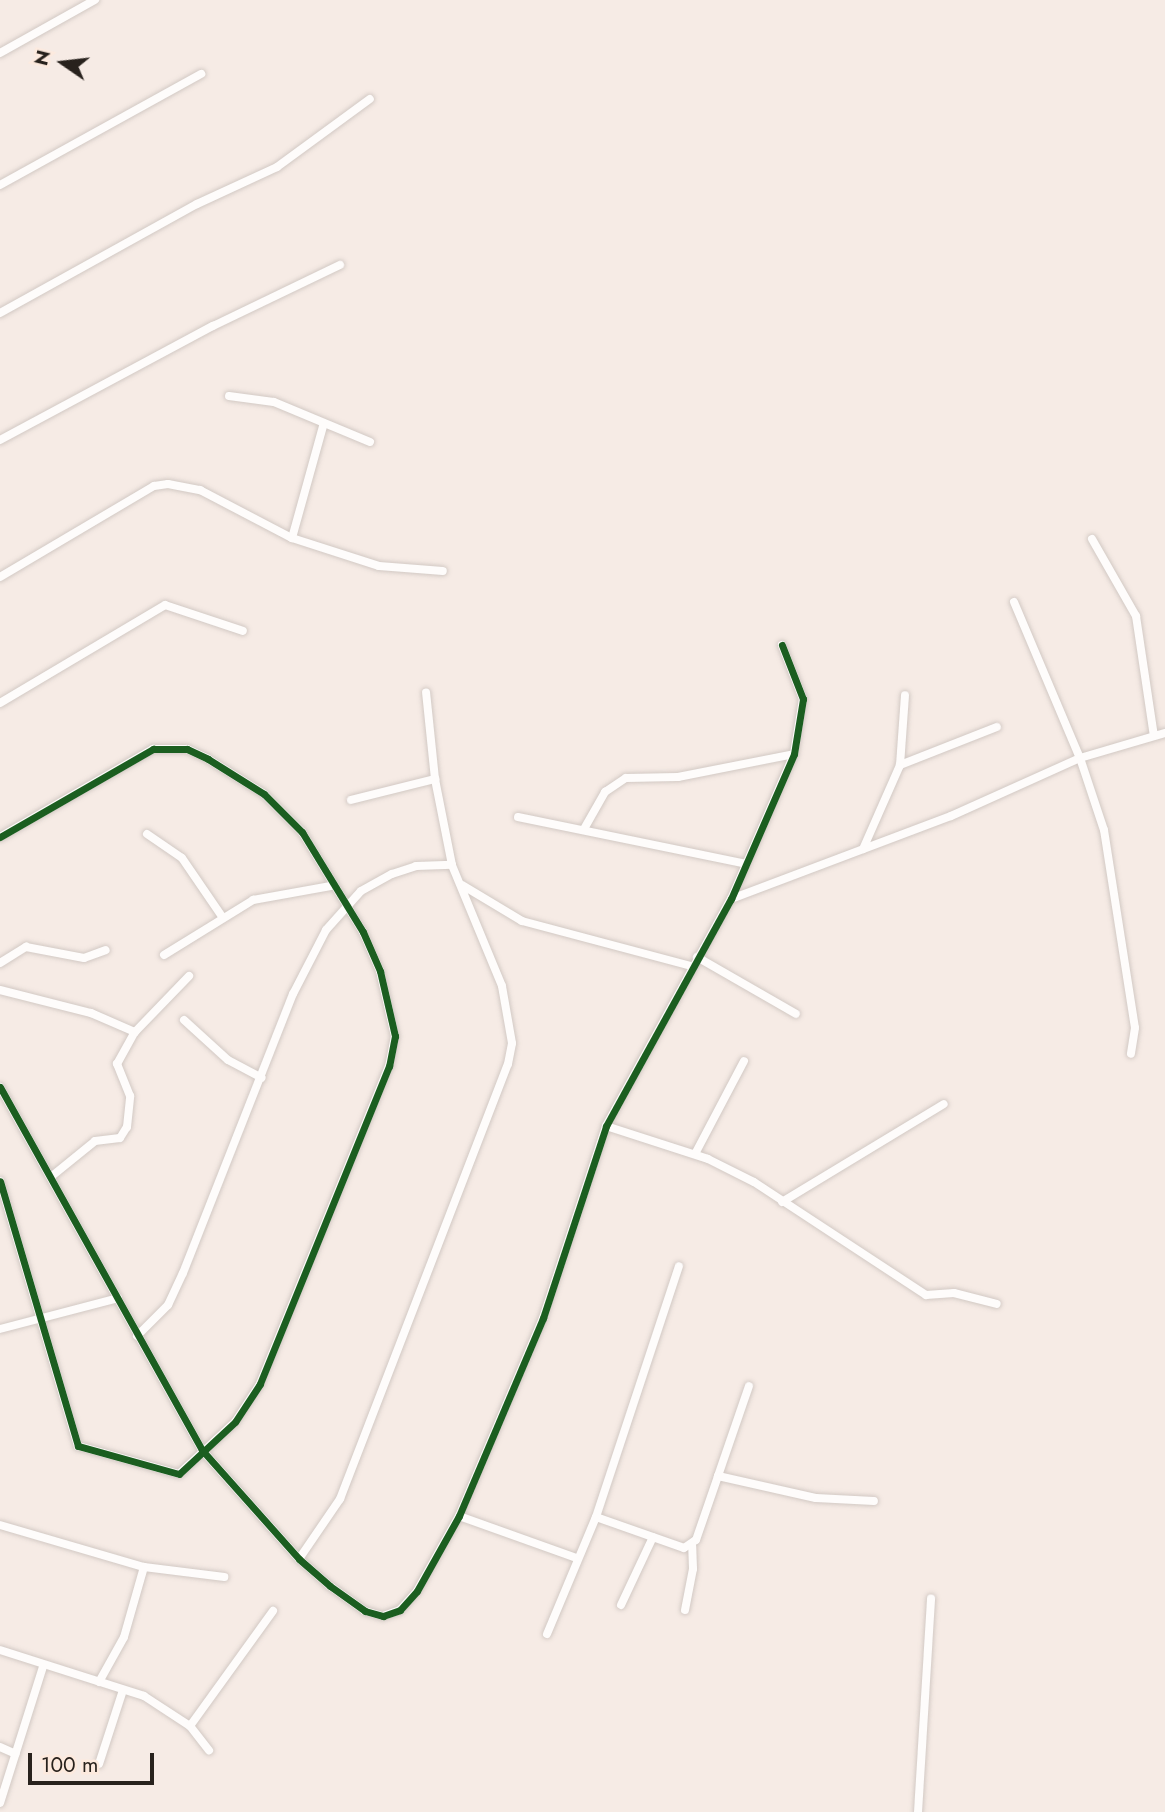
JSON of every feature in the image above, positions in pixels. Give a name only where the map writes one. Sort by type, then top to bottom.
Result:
[{"type":"street","points":[[0,53],[96,0]]},
{"type":"street","points":[[0,184],[201,74]]},
{"type":"street","points":[[0,313],[197,204],[277,167],[370,99]]},
{"type":"street","points":[[0,440],[213,326],[340,265]]},
{"type":"street","points":[[229,396],[268,400],[370,442]]},
{"type":"street","points":[[292,538],[324,423]]},
{"type":"street","points":[[0,577],[161,485],[181,484],[200,490],[292,538],[379,566],[443,571]]},
{"type":"street","points":[[1092,539],[1136,616],[1154,736]]},
{"type":"street","points":[[1014,602],[1080,758],[1104,830],[1135,1028],[1131,1054]]},
{"type":"street","points":[[0,704],[165,605],[243,631]]},
{"type":"street","points":[[0,1087],[3,1098],[52,1176],[137,1336],[202,1450],[299,1559],[365,1611],[383,1616],[400,1610],[417,1591],[458,1516],[543,1318],[606,1126],[691,966],[731,899],[794,754],[803,699],[782,645]]},
{"type":"street","points":[[299,1559],[340,1499],[508,1064],[510,1016],[462,885],[452,865],[435,779],[426,692]]},
{"type":"street","points":[[863,849],[900,765],[905,695]]},
{"type":"street","points":[[900,765],[997,726]]},
{"type":"street","points":[[731,899],[951,816],[1080,758],[1165,733]]},
{"type":"street","points":[[0,837],[153,749],[187,749],[264,794],[302,832],[331,886],[363,932],[386,993],[394,1036],[389,1066],[260,1384],[235,1423],[202,1450],[179,1474],[78,1446],[0,1181]]},
{"type":"street","points":[[584,829],[605,792],[626,778],[678,777],[794,754]]},
{"type":"street","points":[[351,800],[435,779]]},
{"type":"street","points":[[518,817],[746,864]]},
{"type":"street","points":[[147,834],[181,858],[221,915]]},
{"type":"street","points":[[137,1336],[168,1305],[184,1273],[306,964],[345,905],[392,874],[416,866],[452,865]]},
{"type":"street","points":[[462,885],[522,921],[691,966]]},
{"type":"street","points":[[164,955],[221,915],[253,900],[331,886]]},
{"type":"street","points":[[0,963],[26,947],[84,958],[106,950]]},
{"type":"street","points":[[696,957],[796,1014]]},
{"type":"street","points":[[52,1176],[94,1141],[120,1138],[127,1127],[130,1096],[117,1065],[135,1032],[189,976]]},
{"type":"street","points":[[0,990],[91,1013],[135,1032]]},
{"type":"street","points":[[184,1020],[228,1060],[262,1078]]},
{"type":"street","points":[[695,1154],[744,1061]]},
{"type":"street","points":[[782,1202],[944,1104]]},
{"type":"street","points":[[606,1126],[695,1154],[754,1182],[926,1295],[954,1293],[997,1304]]},
{"type":"street","points":[[547,1634],[576,1558],[596,1517],[679,1266]]},
{"type":"street","points":[[0,1329],[43,1320],[117,1298]]},
{"type":"street","points":[[685,1610],[693,1569],[692,1546],[749,1386]]},
{"type":"street","points":[[718,1476],[816,1498],[874,1501]]},
{"type":"street","points":[[458,1516],[576,1558]]},
{"type":"street","points":[[596,1517],[653,1537],[692,1546]]},
{"type":"street","points":[[0,1525],[144,1567],[224,1577]]},
{"type":"street","points":[[621,1605],[653,1537]]},
{"type":"street","points":[[99,1682],[124,1636],[144,1567]]},
{"type":"street","points":[[918,1812],[931,1598]]},
{"type":"street","points":[[190,1726],[273,1611]]},
{"type":"street","points":[[0,1650],[43,1667],[144,1696],[190,1726],[209,1750]]},
{"type":"street","points":[[0,1803],[43,1667]]},
{"type":"street","points":[[99,1764],[122,1690]]},
{"type":"street","points":[[0,1747],[16,1754]]},
{"type":"cycle path","points":[[0,1087],[202,1450],[299,1559],[330,1586],[365,1611],[383,1616],[400,1610],[417,1591],[459,1516],[543,1318],[606,1126],[731,899],[794,754],[803,699],[782,645]]},
{"type":"cycle path","points":[[0,837],[153,749],[187,749],[208,759],[264,794],[302,832],[363,932],[380,971],[395,1036],[389,1066],[260,1384],[235,1422],[179,1474],[78,1446],[0,1181]]}]
